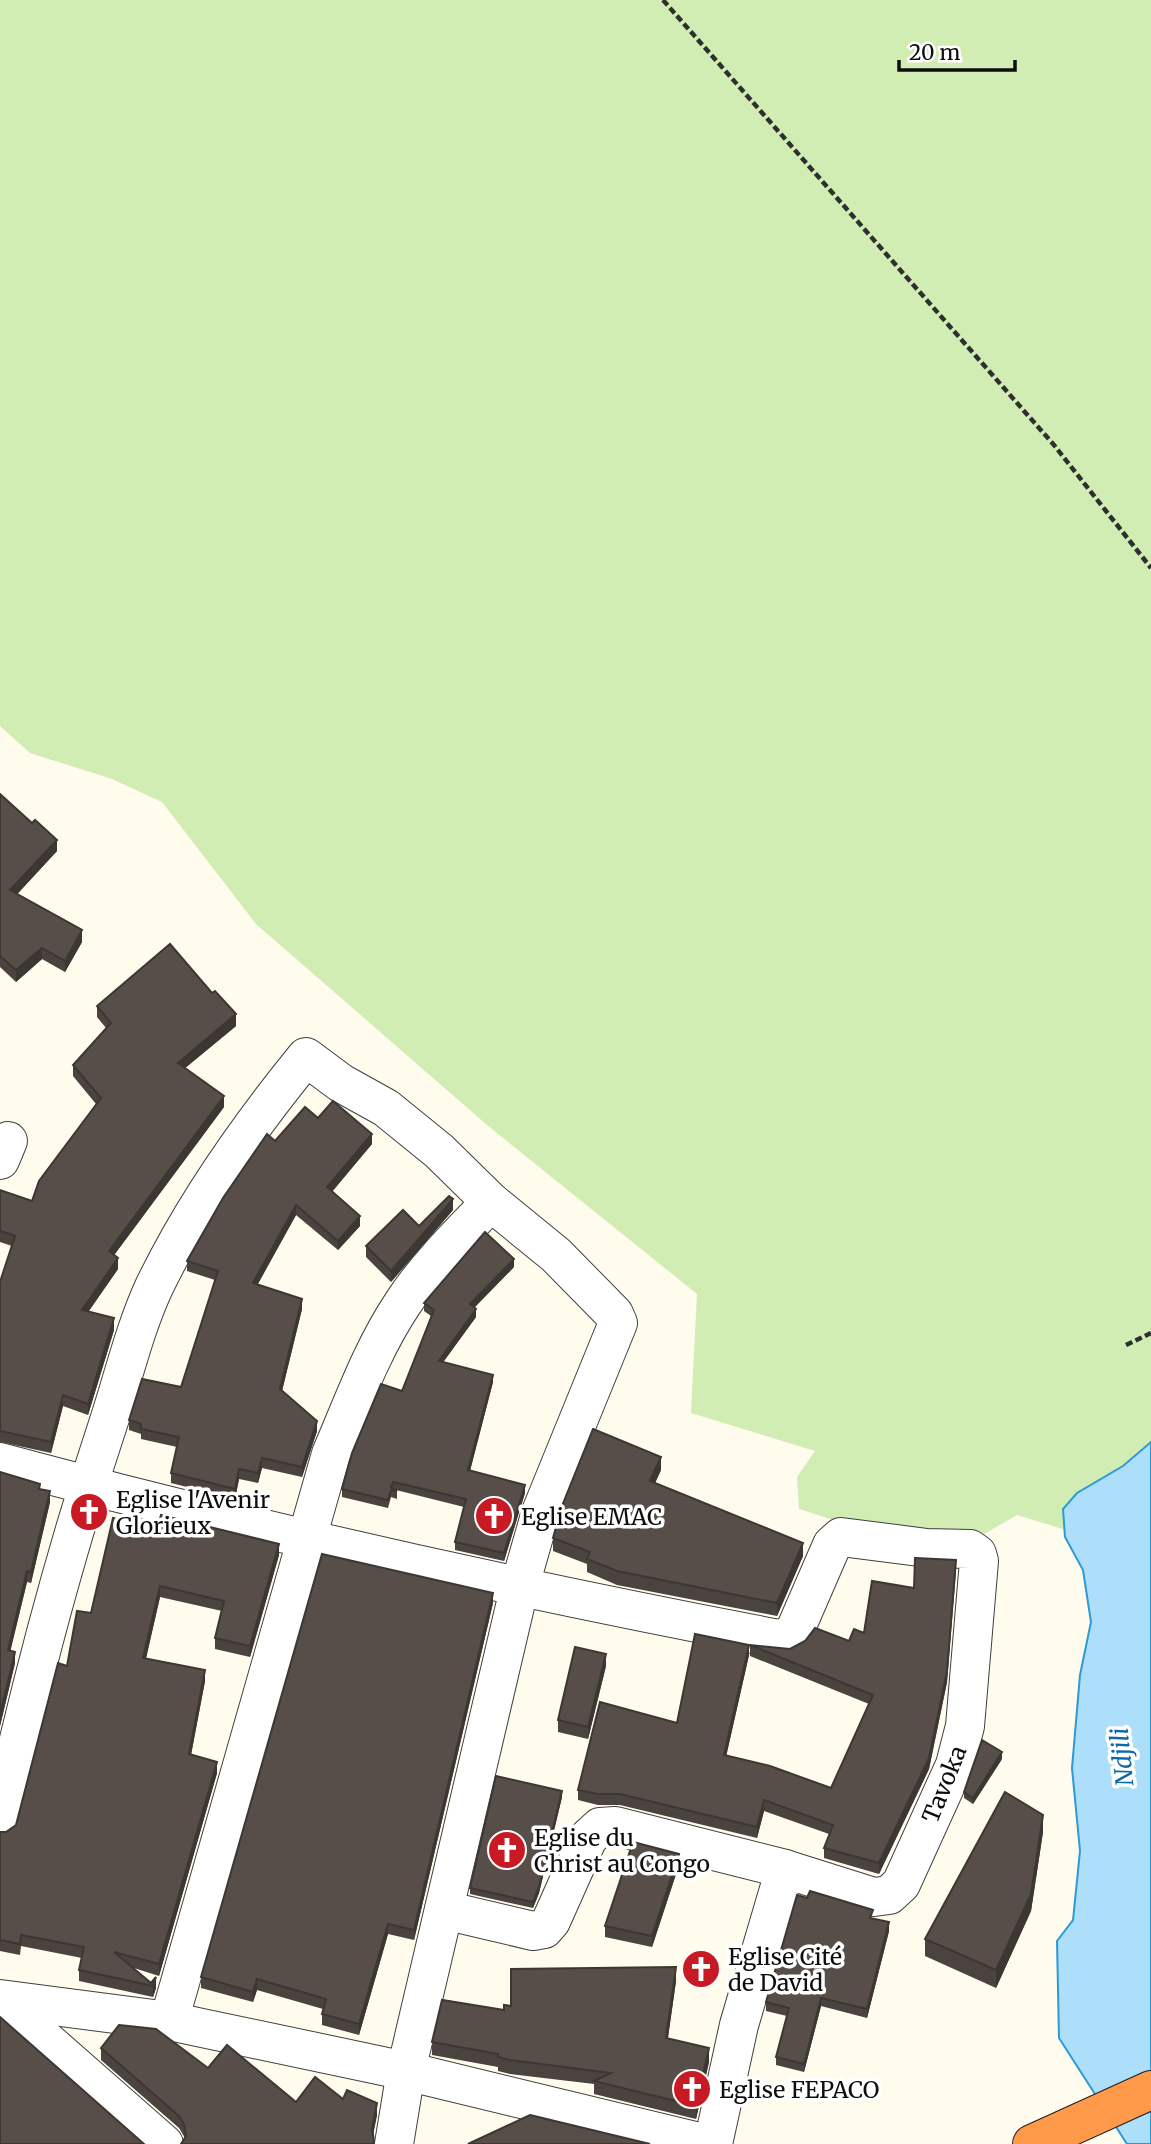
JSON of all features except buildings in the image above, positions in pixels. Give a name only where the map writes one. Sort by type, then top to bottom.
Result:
[{"type":"highway","points":[[1032,2144],[1151,2090]]},
{"type":"street","points":[[0,1822],[22,1723],[87,1486],[153,1289],[185,1229],[243,1138],[306,1057],[341,1083],[386,1108],[439,1151],[492,1202],[556,1255],[614,1314],[618,1323],[541,1512],[520,1585],[406,2071],[394,2144]]},
{"type":"street","points":[[169,2021],[205,1904],[305,1536],[331,1454],[369,1366],[403,1302],[450,1244],[492,1202]]},
{"type":"street","points":[[0,1462],[170,1507],[305,1536],[420,1567],[520,1585]]},
{"type":"street","name":"Tavoka","points":[[444,1910],[533,1931],[544,1929],[551,1921],[588,1838],[600,1828],[615,1826],[785,1869],[874,1897],[890,1895],[901,1884],[955,1765],[965,1726],[979,1561],[977,1554],[970,1549],[927,1548],[841,1537],[832,1545],[796,1628],[788,1638],[779,1639],[603,1605],[520,1585]]},
{"type":"street","points":[[713,2144],[739,2025],[785,1869]]},
{"type":"street","points":[[0,2000],[169,2021],[406,2071],[707,2144]]},
{"type":"street","points":[[0,2000],[164,2144]]},
{"type":"path","points":[[663,0],[1054,445],[1151,568]]},
{"type":"path","points":[[1126,1345],[1151,1333]]},
{"type":"green space","points":[[0,0],[1151,0],[1151,1482],[1108,1543],[1017,1515],[979,1537],[868,1531],[799,1509],[797,1477],[815,1451],[691,1413],[697,1294],[487,1125],[256,924],[162,802],[112,779],[30,753],[0,726]]},
{"type":"water","name":"Ndjili","points":[[1151,1442],[1151,2144],[1127,2144],[1059,2038],[1057,1941],[1073,1920],[1080,1851],[1072,1768],[1080,1675],[1091,1622],[1083,1570],[1065,1537],[1063,1509],[1077,1493],[1123,1466]]},
{"type":"place","name":"Eglise l'Avenir Glorieux","points":[[89,1512]]},
{"type":"place","name":"Eglise EMAC","points":[[494,1516]]},
{"type":"place","name":"Eglise du Christ au Congo","points":[[507,1850]]},
{"type":"place","name":"Eglise Cité de David","points":[[701,1969]]},
{"type":"place","name":"Eglise FEPACO","points":[[692,2089]]}]
